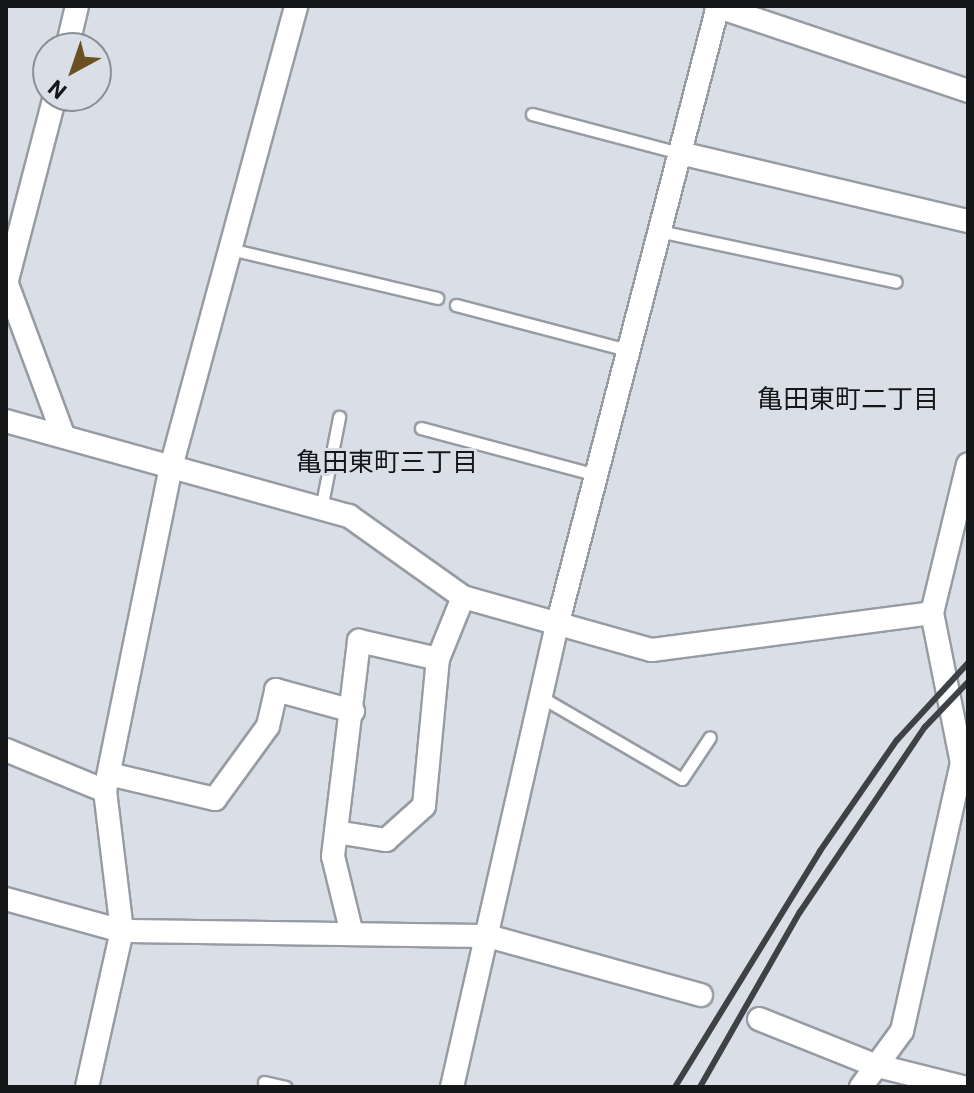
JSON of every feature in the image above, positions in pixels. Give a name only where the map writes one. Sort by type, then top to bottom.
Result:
[{"type":"street","points":[[71,32],[77,6]]},
{"type":"street","points":[[87,1087],[122,931],[107,783],[171,467],[296,6]]},
{"type":"street","points":[[452,1087],[558,622],[717,6],[968,91]]},
{"type":"street","points":[[51,112],[6,284],[64,437]]},
{"type":"street","points":[[680,153],[968,221]]},
{"type":"street","points":[[6,421],[349,516],[463,597],[652,650],[932,613]]},
{"type":"street","points":[[861,1087],[874,1065],[902,1031],[965,765],[963,724],[932,613],[968,464]]},
{"type":"street","points":[[336,832],[386,840],[424,806],[438,659],[463,597]]},
{"type":"street","points":[[352,934],[333,856],[353,711],[359,641],[438,659]]},
{"type":"street","points":[[6,751],[107,783],[215,799],[268,726],[276,690],[353,711]]},
{"type":"street","points":[[6,899],[122,931],[488,936],[701,995]]},
{"type":"street","points":[[759,1019],[874,1065],[962,1087]]},
{"type":"lane","points":[[532,114],[680,153]]},
{"type":"lane","points":[[659,231],[896,282]]},
{"type":"lane","points":[[230,249],[437,298]]},
{"type":"lane","points":[[456,305],[628,350]]},
{"type":"lane","points":[[321,509],[339,417]]},
{"type":"lane","points":[[421,428],[596,475]]},
{"type":"lane","points":[[541,697],[682,779],[710,737]]},
{"type":"lane","points":[[264,1082],[285,1087]]},
{"type":"railway","points":[[675,1087],[820,851],[897,740],[968,663]]},
{"type":"railway","points":[[700,1087],[800,912],[925,727],[968,682]]},
{"type":"district","name":"亀田東町二丁目","points":[[848,400]]},
{"type":"district","name":"亀田東町三丁目","points":[[387,463]]}]
